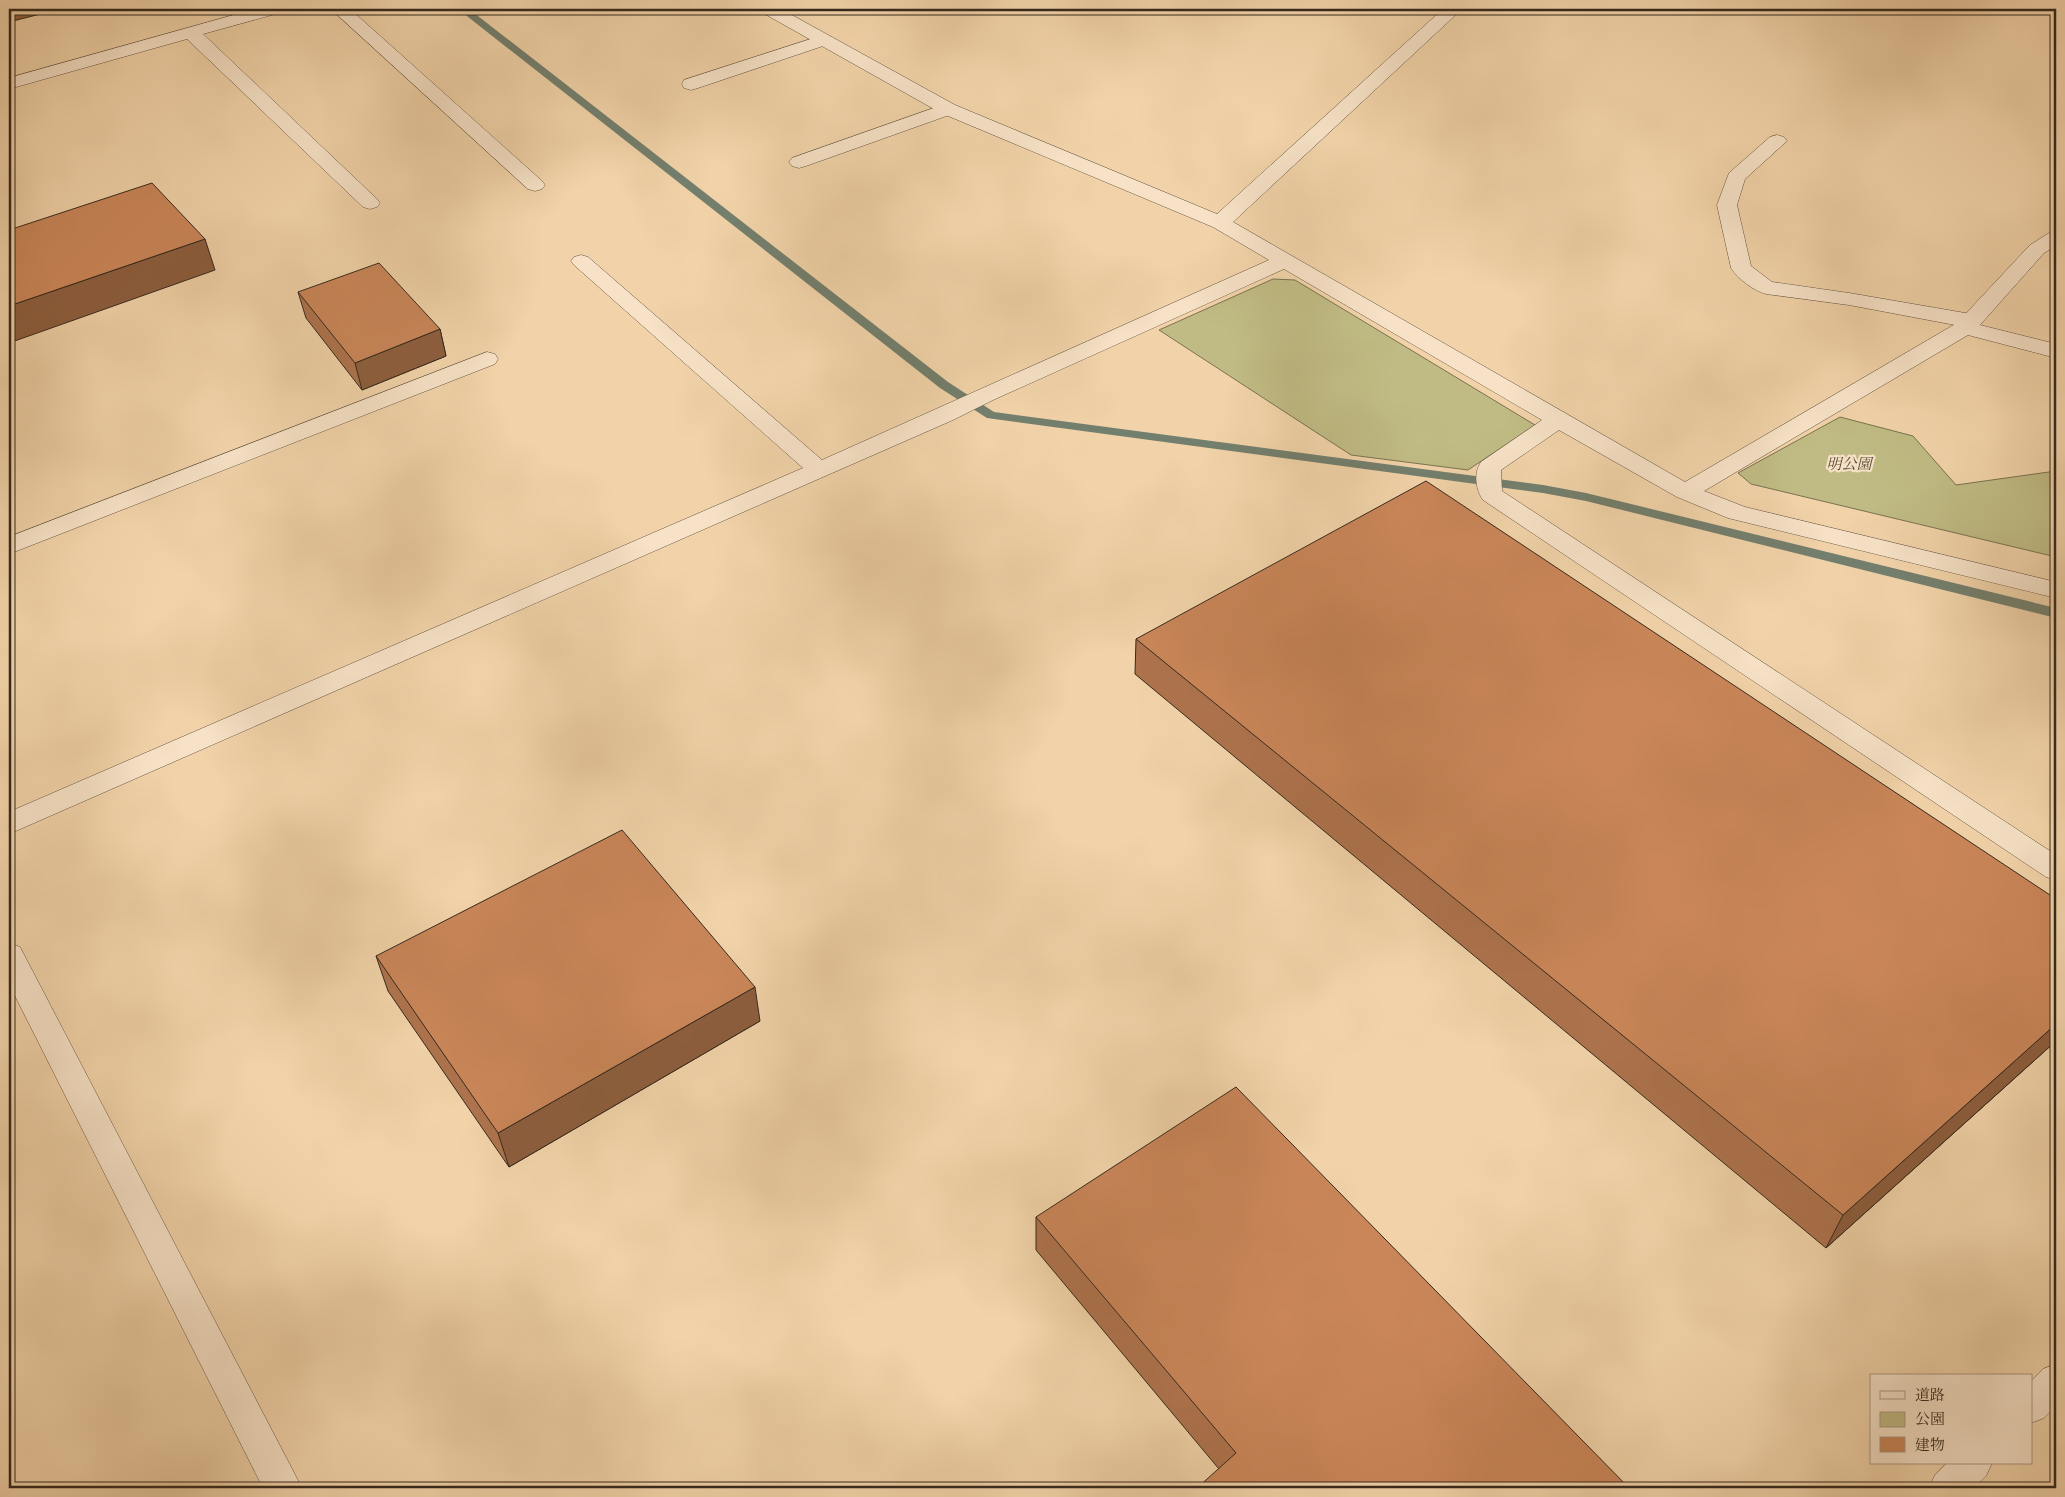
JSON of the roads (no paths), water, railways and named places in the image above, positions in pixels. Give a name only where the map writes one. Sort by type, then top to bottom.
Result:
[{"type":"street","points":[[9,84],[273,9]]},
{"type":"street","points":[[340,9],[535,185]]},
{"type":"street","points":[[769,9],[948,109],[1220,223],[1558,420],[1686,492],[1737,513],[2056,590]]},
{"type":"street","points":[[1220,223],[1453,9]]},
{"type":"street","points":[[190,32],[370,203]]},
{"type":"street","points":[[691,84],[824,40]]},
{"type":"street","points":[[798,162],[948,109]]},
{"type":"street","points":[[1777,141],[1736,177],[1727,205],[1741,268],[1766,288],[1849,299],[1968,325],[2056,351]]},
{"type":"street","points":[[1686,492],[1968,325],[2037,249],[2056,237]]},
{"type":"street","points":[[581,261],[820,470]]},
{"type":"street","points":[[9,824],[945,416],[985,395],[1285,261]]},
{"type":"street","points":[[9,546],[487,359]]},
{"type":"street","points":[[1558,420],[1489,478],[1492,495],[2056,869]]},
{"type":"street","points":[[9,955],[283,1488]]},
{"type":"street","points":[[2032,1405],[2056,1381]]},
{"type":"street","points":[[1948,1488],[1972,1464]]},
{"type":"waterway","points":[[463,9],[944,385],[991,415],[1543,489],[1586,497],[2056,613]]},
{"type":"park label","name":"明公園","points":[[1849,464]]}]
